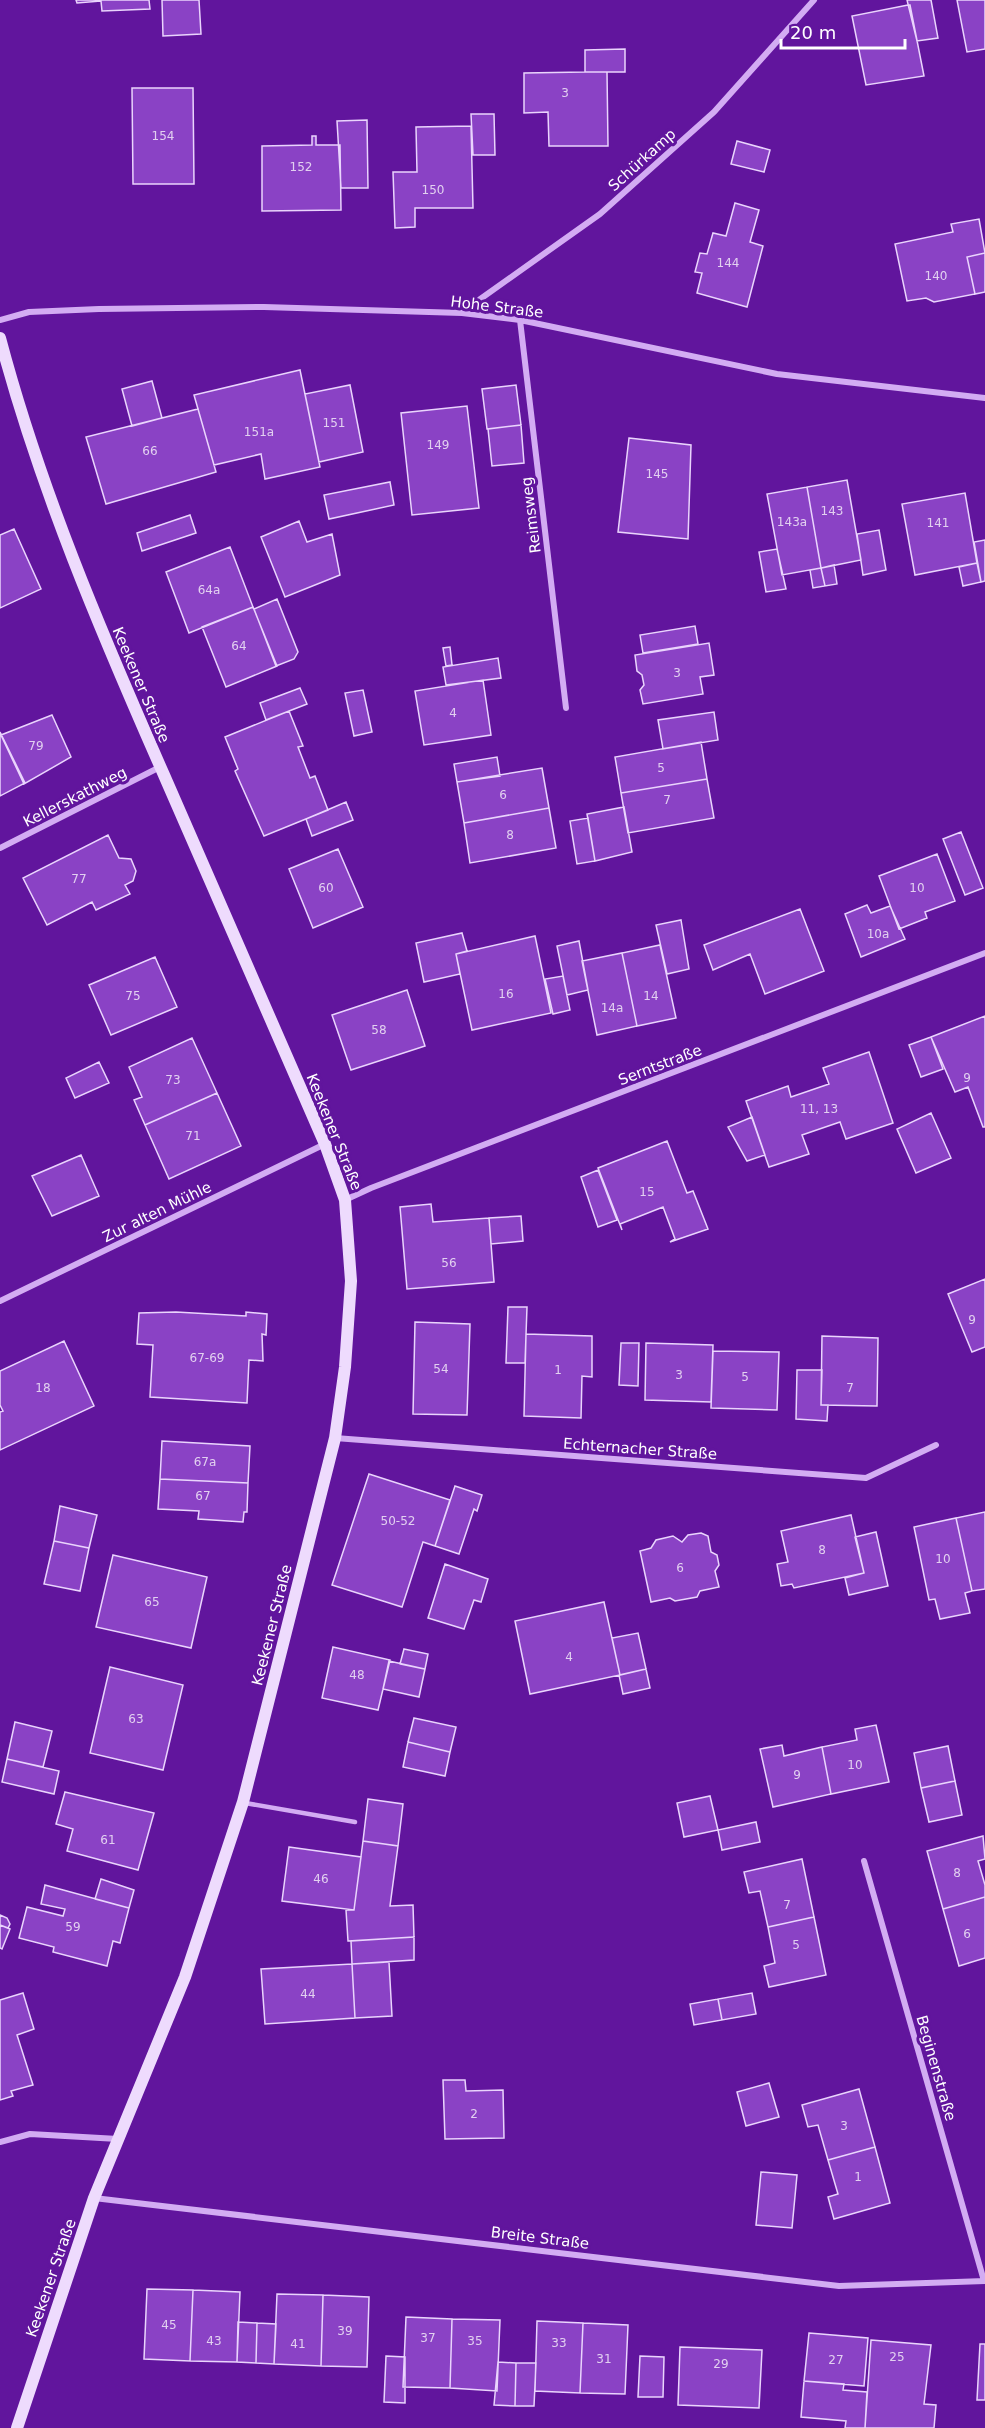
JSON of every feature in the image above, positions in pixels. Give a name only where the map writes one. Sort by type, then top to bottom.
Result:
[{"type":"main road","name":"Keekener Straße","points":[[0,338],[15,396],[62,533],[160,767],[325,1144],[345,1200],[351,1281],[345,1367],[335,1438],[243,1802],[185,1977],[94,2198],[17,2428]]},
{"type":"street","name":"Schürkamp","points":[[462,313],[609,206],[714,112],[814,0]]},
{"type":"street","name":"Hohe Straße","points":[[0,320],[29,312],[264,306],[462,313],[520,320],[777,374],[985,398]]},
{"type":"street","name":"Reimsweg","points":[[520,320],[566,708]]},
{"type":"street","name":"Kellerskathweg","points":[[0,848],[160,767]]},
{"type":"street","name":"Serntstraße","points":[[345,1200],[371,1188],[985,953]]},
{"type":"street","name":"Zur alten Mühle","points":[[0,1301],[325,1144]]},
{"type":"street","name":"Echternacher Straße","points":[[335,1438],[866,1478],[936,1445]]},
{"type":"street","name":"Beginenstraße","points":[[864,1861],[985,2281]]},
{"type":"street","points":[[0,2142],[30,2134],[118,2139]]},
{"type":"street","name":"Breite Straße","points":[[94,2198],[839,2286],[985,2281]]},
{"type":"lane","points":[[243,1802],[355,1822]]},
{"type":"building","points":[[76,0],[149,0],[150,9],[102,11],[101,1],[77,3]]},
{"type":"building","points":[[162,0],[199,0],[201,34],[163,36]]},
{"type":"building","points":[[907,0],[931,0],[938,38],[917,41]]},
{"type":"building","points":[[957,0],[985,0],[985,49],[967,52]]},
{"type":"building","points":[[910,5],[924,76],[866,85],[852,16]]},
{"type":"building","points":[[625,49],[625,72],[585,72],[585,50]]},
{"type":"building","points":[[607,72],[608,146],[549,146],[548,112],[524,113],[524,73]]},
{"type":"building","points":[[132,88],[193,88],[194,184],[133,184]]},
{"type":"building","points":[[471,114],[494,114],[495,155],[473,155]]},
{"type":"building","points":[[367,120],[368,188],[341,188],[337,121]]},
{"type":"building","points":[[471,126],[473,208],[415,208],[415,227],[395,228],[393,172],[417,172],[416,127]]},
{"type":"building","points":[[312,136],[316,136],[316,145],[340,145],[341,210],[262,211],[262,146],[312,145]]},
{"type":"building","points":[[737,141],[770,150],[764,172],[731,164]]},
{"type":"building","points":[[735,203],[759,210],[750,242],[763,246],[747,307],[697,293],[702,273],[695,272],[700,253],[707,254],[713,233],[726,236]]},
{"type":"building","points":[[979,219],[985,253],[967,257],[975,294],[934,302],[926,298],[907,301],[895,244],[953,232],[951,224]]},
{"type":"building","points":[[985,253],[985,292],[975,294],[967,257]]},
{"type":"building","points":[[300,370],[320,467],[265,479],[261,454],[214,465],[194,395]]},
{"type":"building","points":[[152,381],[162,418],[132,426],[122,389]]},
{"type":"building","points":[[350,385],[363,452],[319,462],[305,394]]},
{"type":"building","points":[[516,385],[521,425],[487,429],[482,389]]},
{"type":"building","points":[[467,406],[479,508],[412,515],[401,413]]},
{"type":"building","points":[[198,409],[216,472],[106,504],[86,437]]},
{"type":"building","points":[[521,425],[524,463],[492,466],[488,429]]},
{"type":"building","points":[[629,438],[691,445],[688,539],[618,532]]},
{"type":"building","points":[[847,480],[861,560],[821,568],[807,487]]},
{"type":"building","points":[[390,482],[394,505],[329,519],[324,495]]},
{"type":"building","points":[[807,487],[821,568],[782,575],[767,494]]},
{"type":"building","points":[[965,493],[977,563],[915,575],[902,504]]},
{"type":"building","points":[[190,515],[196,533],[142,551],[137,533]]},
{"type":"building","points":[[299,521],[307,542],[332,534],[340,575],[285,597],[261,537]]},
{"type":"building","points":[[14,529],[41,589],[0,608],[0,535]]},
{"type":"building","points":[[879,530],[886,570],[863,575],[857,534]]},
{"type":"building","points":[[985,540],[985,581],[981,582],[974,542]]},
{"type":"building","points":[[230,547],[253,607],[189,633],[166,572]]},
{"type":"building","points":[[777,549],[786,589],[766,592],[759,552]]},
{"type":"building","points":[[977,563],[981,582],[963,586],[959,567]]},
{"type":"building","points":[[834,565],[837,584],[825,586],[821,568]]},
{"type":"building","points":[[821,568],[825,586],[813,588],[810,570]]},
{"type":"building","points":[[277,599],[298,652],[294,659],[276,666],[254,609]]},
{"type":"building","points":[[253,607],[277,666],[226,687],[202,627]]},
{"type":"building","points":[[695,626],[698,644],[643,653],[640,635]]},
{"type":"building","points":[[709,643],[714,675],[700,677],[703,694],[643,704],[640,690],[644,685],[642,675],[637,671],[635,655]]},
{"type":"building","points":[[450,647],[452,665],[446,666],[443,648]]},
{"type":"building","points":[[498,658],[501,678],[446,685],[443,667]]},
{"type":"building","points":[[483,680],[491,735],[424,745],[415,691]]},
{"type":"building","points":[[300,688],[307,704],[266,720],[260,703]]},
{"type":"building","points":[[363,690],[372,732],[354,736],[345,693]]},
{"type":"building","points":[[289,711],[303,746],[298,747],[310,778],[315,776],[328,810],[264,836],[235,771],[238,769],[225,737]]},
{"type":"building","points":[[714,712],[718,740],[663,749],[658,720]]},
{"type":"building","points":[[52,715],[71,757],[24,784],[1,735]]},
{"type":"building","points":[[0,732],[25,783],[0,796]]},
{"type":"building","points":[[701,742],[707,779],[621,793],[615,757]]},
{"type":"building","points":[[497,757],[500,776],[457,782],[454,764]]},
{"type":"building","points":[[542,768],[549,808],[464,823],[457,782]]},
{"type":"building","points":[[707,779],[714,818],[628,833],[621,793]]},
{"type":"building","points":[[346,802],[353,820],[312,836],[306,819]]},
{"type":"building","points":[[624,807],[632,852],[595,861],[587,814]]},
{"type":"building","points":[[549,808],[556,848],[470,863],[464,823]]},
{"type":"building","points":[[588,818],[595,861],[577,864],[570,821]]},
{"type":"building","points":[[961,832],[983,888],[965,895],[943,839]]},
{"type":"building","points":[[108,835],[119,858],[131,859],[136,871],[133,881],[125,885],[130,894],[96,910],[92,902],[47,925],[23,878]]},
{"type":"building","points":[[338,849],[363,907],[313,928],[289,869]]},
{"type":"building","points":[[937,854],[955,901],[925,912],[927,918],[899,929],[879,876]]},
{"type":"building","points":[[867,905],[871,913],[890,906],[905,939],[861,957],[845,914]]},
{"type":"building","points":[[800,909],[824,971],[765,994],[750,954],[713,970],[704,945]]},
{"type":"building","points":[[681,920],[689,969],[667,974],[656,925]]},
{"type":"building","points":[[462,933],[467,951],[456,954],[460,974],[424,982],[416,943]]},
{"type":"building","points":[[535,936],[551,1013],[472,1030],[456,954]]},
{"type":"building","points":[[579,941],[588,990],[567,995],[557,946]]},
{"type":"building","points":[[660,945],[676,1018],[637,1026],[622,953]]},
{"type":"building","points":[[622,953],[637,1026],[597,1035],[582,961]]},
{"type":"building","points":[[155,957],[177,1007],[111,1035],[89,985]]},
{"type":"building","points":[[563,976],[570,1010],[553,1014],[545,979]]},
{"type":"building","points":[[407,990],[425,1046],[351,1070],[332,1015]]},
{"type":"building","points":[[985,1016],[985,1127],[983,1127],[968,1087],[955,1092],[931,1037]]},
{"type":"building","points":[[931,1037],[943,1069],[921,1077],[909,1045]]},
{"type":"building","points":[[192,1038],[217,1093],[145,1125],[134,1100],[142,1097],[129,1067]]},
{"type":"building","points":[[869,1052],[893,1123],[846,1139],[840,1122],[802,1135],[809,1154],[769,1167],[746,1101],[788,1086],[791,1097],[829,1084],[823,1068]]},
{"type":"building","points":[[99,1062],[109,1083],[75,1098],[66,1078]]},
{"type":"building","points":[[217,1093],[241,1146],[169,1179],[145,1125]]},
{"type":"building","points":[[931,1113],[951,1158],[916,1173],[897,1129]]},
{"type":"building","points":[[752,1117],[765,1155],[747,1161],[728,1127]]},
{"type":"building","points":[[667,1141],[687,1193],[693,1191],[708,1229],[670,1242],[675,1239],[663,1207],[620,1224],[622,1230],[598,1168]]},
{"type":"building","points":[[81,1155],[99,1196],[52,1216],[32,1176]]},
{"type":"building","points":[[598,1170],[617,1220],[598,1227],[581,1177]]},
{"type":"building","points":[[431,1204],[433,1222],[489,1218],[494,1282],[407,1289],[400,1207]]},
{"type":"building","points":[[521,1216],[523,1241],[491,1244],[489,1218]]},
{"type":"building","points":[[985,1279],[985,1347],[972,1352],[948,1294]]},
{"type":"building","points":[[508,1307],[527,1307],[525,1363],[506,1363]]},
{"type":"building","points":[[176,1312],[246,1316],[246,1312],[267,1314],[266,1335],[262,1334],[263,1361],[249,1360],[247,1403],[150,1397],[153,1345],[137,1344],[139,1313]]},
{"type":"building","points":[[415,1322],[470,1324],[467,1415],[413,1414]]},
{"type":"building","points":[[526,1334],[592,1336],[592,1377],[582,1376],[581,1418],[524,1416]]},
{"type":"building","points":[[822,1336],[878,1338],[877,1406],[821,1405]]},
{"type":"building","points":[[64,1341],[94,1406],[0,1450],[0,1412],[3,1411],[0,1405],[0,1371]]},
{"type":"building","points":[[621,1343],[639,1343],[638,1386],[619,1385]]},
{"type":"building","points":[[646,1343],[713,1345],[711,1402],[645,1400]]},
{"type":"building","points":[[713,1351],[779,1352],[777,1410],[711,1408]]},
{"type":"building","points":[[797,1370],[822,1370],[821,1405],[828,1405],[827,1421],[796,1419]]},
{"type":"building","points":[[162,1441],[250,1446],[248,1483],[160,1479]]},
{"type":"building","points":[[369,1474],[450,1500],[435,1546],[423,1542],[402,1607],[332,1585]]},
{"type":"building","points":[[160,1479],[248,1483],[247,1512],[244,1512],[243,1522],[198,1519],[199,1511],[158,1509]]},
{"type":"building","points":[[455,1486],[482,1495],[477,1511],[474,1509],[459,1554],[435,1546]]},
{"type":"building","points":[[60,1506],[97,1515],[89,1548],[54,1541]]},
{"type":"building","points":[[985,1512],[985,1589],[972,1591],[956,1518]]},
{"type":"building","points":[[851,1515],[864,1573],[794,1588],[792,1584],[781,1586],[777,1564],[788,1562],[781,1531]]},
{"type":"building","points":[[956,1518],[972,1591],[965,1593],[970,1613],[940,1619],[935,1599],[929,1600],[914,1527]]},
{"type":"building","points":[[876,1532],[888,1586],[849,1595],[845,1578],[864,1573],[855,1537]]},
{"type":"building","points":[[701,1533],[708,1536],[711,1552],[717,1555],[719,1565],[715,1571],[719,1587],[700,1591],[697,1597],[675,1601],[670,1598],[651,1602],[640,1551],[651,1548],[656,1540],[673,1536],[682,1542],[688,1535]]},
{"type":"building","points":[[54,1541],[89,1548],[80,1591],[44,1584]]},
{"type":"building","points":[[113,1555],[207,1577],[191,1648],[96,1627]]},
{"type":"building","points":[[445,1564],[488,1579],[481,1602],[474,1600],[464,1629],[428,1618]]},
{"type":"building","points":[[604,1602],[620,1675],[530,1694],[515,1621]]},
{"type":"building","points":[[638,1633],[646,1669],[620,1675],[612,1638]]},
{"type":"building","points":[[333,1647],[390,1660],[378,1710],[322,1698]]},
{"type":"building","points":[[404,1649],[428,1654],[425,1669],[400,1664]]},
{"type":"building","points":[[389,1661],[425,1669],[419,1697],[383,1689]]},
{"type":"building","points":[[110,1667],[183,1685],[163,1770],[90,1753]]},
{"type":"building","points":[[646,1669],[650,1688],[623,1694],[619,1675]]},
{"type":"building","points":[[414,1718],[456,1727],[450,1752],[408,1742]]},
{"type":"building","points":[[15,1722],[52,1731],[43,1767],[7,1759]]},
{"type":"building","points":[[876,1725],[889,1782],[831,1794],[822,1747],[857,1740],[855,1729]]},
{"type":"building","points":[[408,1742],[450,1752],[445,1776],[403,1767]]},
{"type":"building","points":[[782,1745],[784,1756],[822,1747],[831,1794],[773,1807],[760,1749]]},
{"type":"building","points":[[948,1746],[955,1781],[921,1788],[914,1753]]},
{"type":"building","points":[[7,1759],[59,1771],[54,1794],[2,1782]]},
{"type":"building","points":[[955,1781],[962,1815],[929,1822],[921,1788]]},
{"type":"building","points":[[65,1792],[154,1813],[138,1870],[67,1851],[73,1829],[56,1824]]},
{"type":"building","points":[[710,1796],[718,1830],[684,1837],[677,1803]]},
{"type":"building","points":[[368,1799],[403,1804],[398,1846],[363,1841]]},
{"type":"building","points":[[756,1822],[760,1842],[722,1850],[718,1830]]},
{"type":"building","points":[[983,1836],[985,1859],[978,1861],[985,1885],[985,1897],[943,1909],[927,1851]]},
{"type":"building","points":[[363,1841],[398,1846],[390,1906],[413,1905],[414,1937],[348,1941],[346,1910],[354,1910]]},
{"type":"building","points":[[289,1847],[361,1857],[354,1910],[282,1901]]},
{"type":"building","points":[[802,1859],[814,1917],[768,1927],[760,1891],[749,1893],[744,1872]]},
{"type":"building","points":[[101,1879],[134,1890],[129,1908],[95,1899]]},
{"type":"building","points":[[45,1885],[129,1908],[120,1943],[113,1941],[107,1966],[53,1952],[54,1947],[19,1938],[27,1907],[63,1916],[65,1909],[41,1904]]},
{"type":"building","points":[[985,1897],[985,1958],[959,1966],[943,1909]]},
{"type":"building","points":[[0,1915],[7,1918],[10,1924],[8,1928],[0,1925]]},
{"type":"building","points":[[814,1917],[826,1975],[769,1987],[764,1966],[775,1963],[768,1927]]},
{"type":"building","points":[[0,1925],[10,1929],[2,1949],[0,1948]]},
{"type":"building","points":[[414,1937],[414,1960],[352,1964],[351,1941]]},
{"type":"building","points":[[389,1962],[392,2016],[355,2018],[352,1964]]},
{"type":"building","points":[[352,1964],[355,2018],[265,2024],[261,1969]]},
{"type":"building","points":[[23,1993],[34,2029],[17,2035],[33,2085],[11,2091],[13,2096],[0,2100],[0,2000]]},
{"type":"building","points":[[752,1993],[756,2014],[722,2020],[718,1999]]},
{"type":"building","points":[[718,1999],[722,2020],[694,2025],[690,2004]]},
{"type":"building","points":[[443,2080],[465,2080],[466,2091],[503,2090],[504,2138],[445,2139]]},
{"type":"building","points":[[769,2083],[779,2117],[746,2126],[737,2092]]},
{"type":"building","points":[[859,2089],[875,2147],[828,2160],[818,2125],[808,2127],[802,2105]]},
{"type":"building","points":[[875,2147],[890,2203],[834,2219],[828,2197],[838,2194],[828,2160]]},
{"type":"building","points":[[761,2172],[797,2175],[792,2228],[756,2225]]},
{"type":"building","points":[[147,2289],[193,2290],[190,2361],[144,2359]]},
{"type":"building","points":[[193,2290],[240,2292],[237,2362],[190,2361]]},
{"type":"building","points":[[277,2294],[323,2295],[321,2366],[274,2364]]},
{"type":"building","points":[[323,2295],[369,2297],[367,2367],[321,2366]]},
{"type":"building","points":[[406,2317],[452,2319],[450,2388],[403,2387]]},
{"type":"building","points":[[452,2319],[500,2320],[497,2391],[450,2388]]},
{"type":"building","points":[[537,2321],[583,2323],[580,2393],[535,2391]]},
{"type":"building","points":[[238,2322],[257,2323],[256,2363],[237,2362]]},
{"type":"building","points":[[257,2323],[276,2324],[274,2364],[256,2363]]},
{"type":"building","points":[[583,2323],[628,2325],[625,2394],[580,2393]]},
{"type":"building","points":[[809,2333],[868,2338],[864,2386],[804,2381]]},
{"type":"building","points":[[871,2340],[931,2345],[924,2404],[936,2405],[934,2428],[865,2428]]},
{"type":"building","points":[[980,2344],[985,2344],[985,2400],[977,2400]]},
{"type":"building","points":[[680,2347],[762,2350],[759,2408],[678,2405]]},
{"type":"building","points":[[386,2356],[405,2357],[405,2403],[384,2402]]},
{"type":"building","points":[[640,2356],[664,2357],[663,2397],[638,2397]]},
{"type":"building","points":[[498,2362],[516,2363],[515,2406],[494,2405]]},
{"type":"building","points":[[516,2363],[536,2363],[534,2406],[515,2406]]},
{"type":"building","points":[[804,2381],[844,2384],[843,2390],[867,2392],[865,2428],[845,2428],[846,2421],[801,2417]]}]
